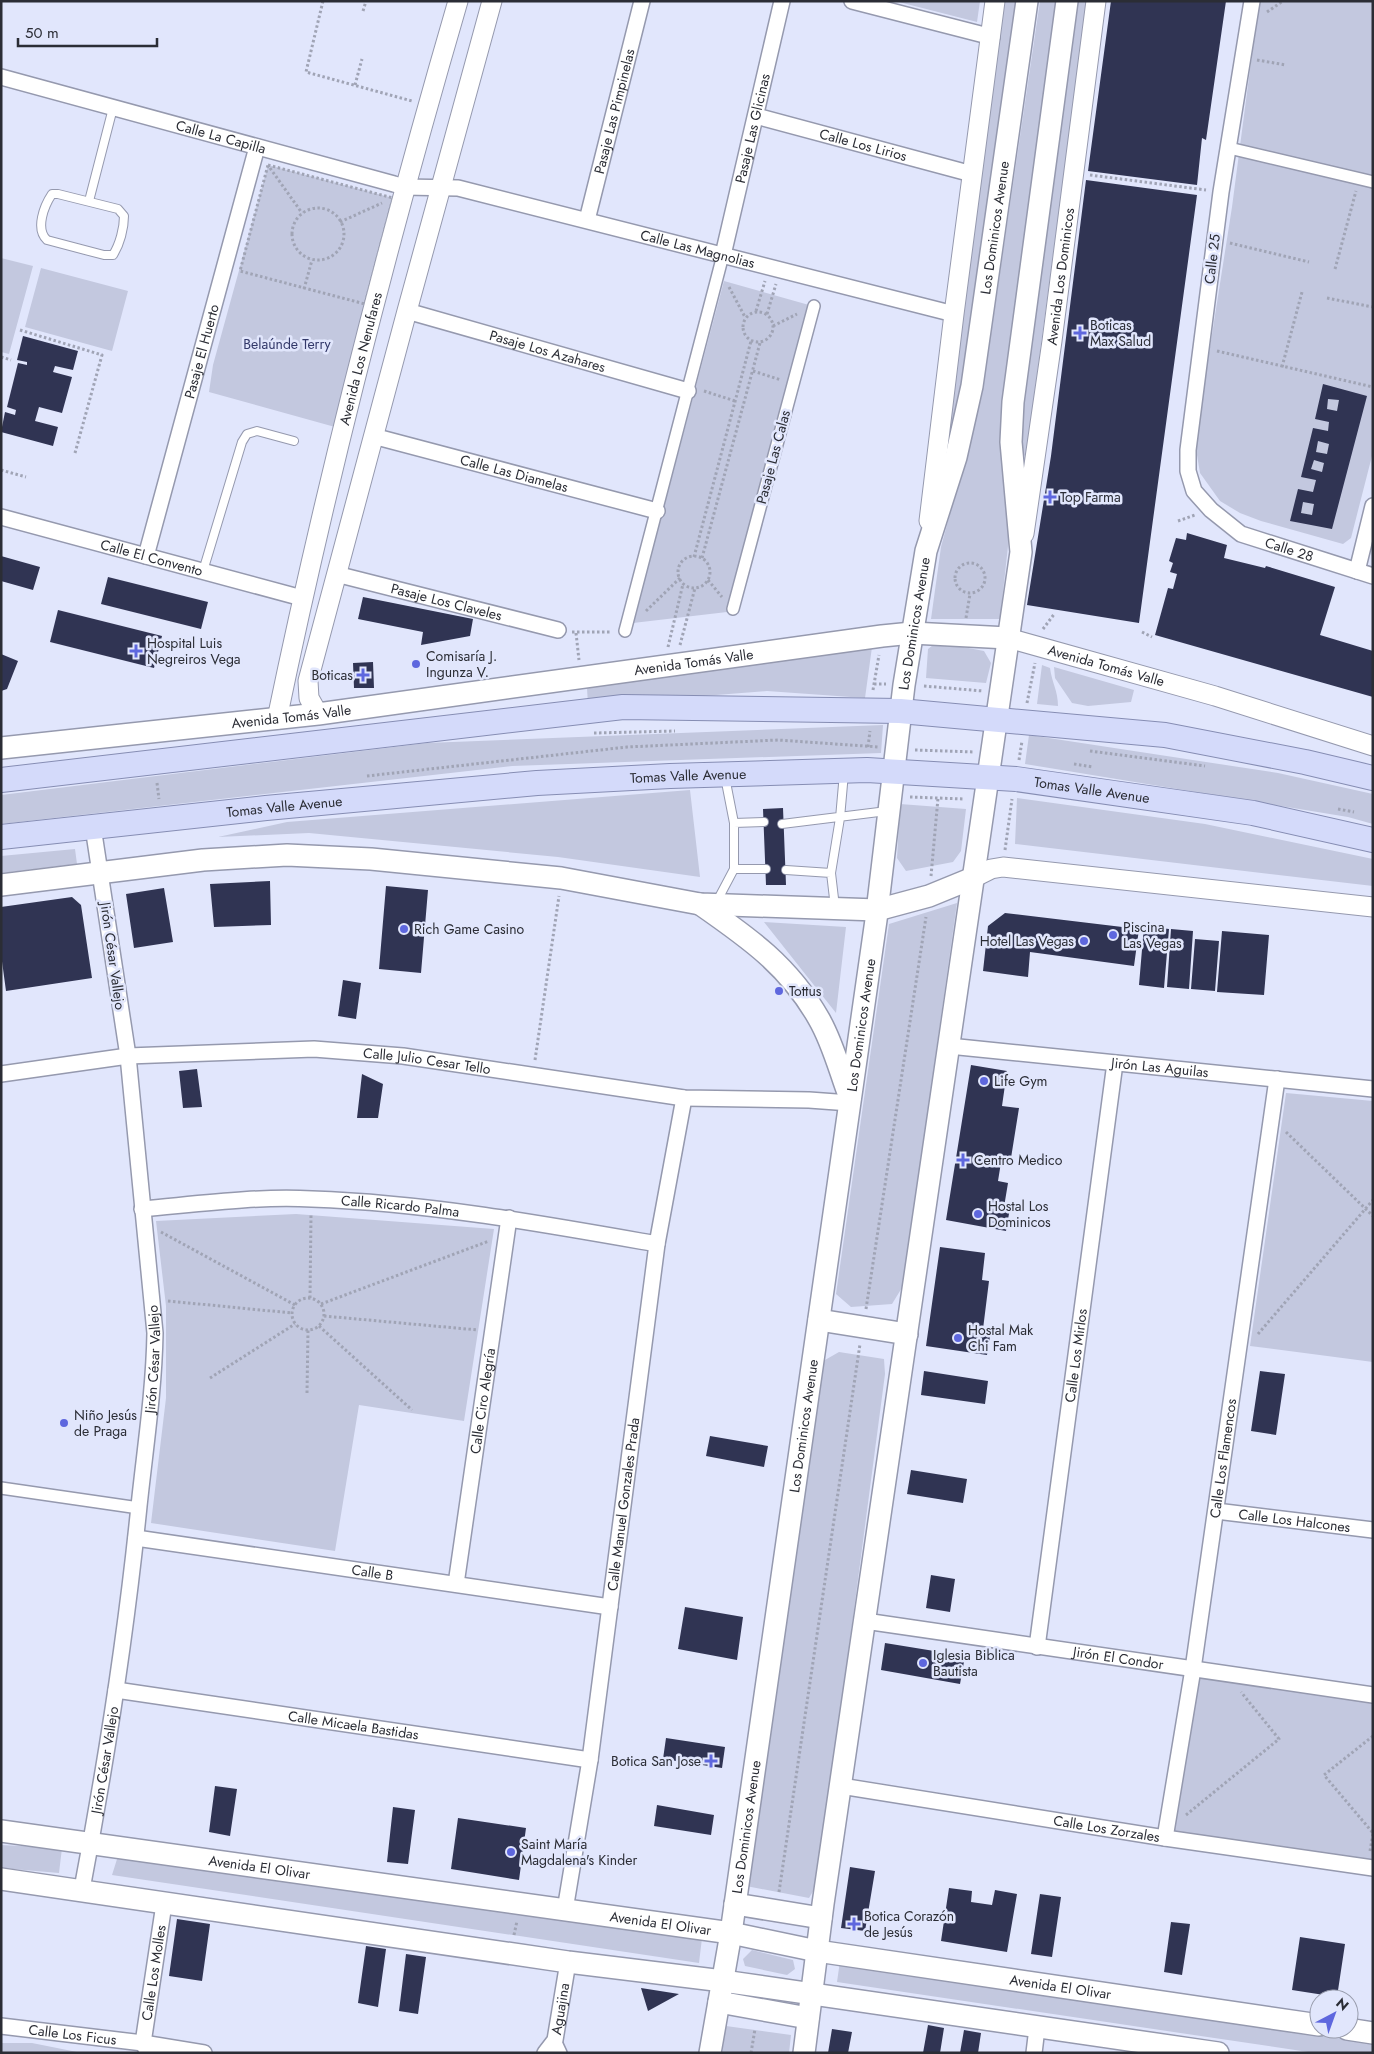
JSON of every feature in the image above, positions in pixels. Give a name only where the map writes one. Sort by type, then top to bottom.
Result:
[{"type":"main road","name":"Los Dominicos Avenue","points":[[710,2053],[731,1933],[851,1101],[877,910],[892,771],[912,633],[926,551],[956,457],[972,386],[1027,1]]},
{"type":"main road","points":[[804,2053],[817,1951],[1021,552],[1011,442],[1013,402],[1067,1]]},
{"type":"main road","name":"Avenida Tomás Valle","points":[[1,748],[318,714],[581,676],[912,633],[1008,638]]},
{"type":"main road","points":[[1,780],[623,706],[900,711],[1165,735],[1305,762],[1373,778]]},
{"type":"main road","name":"Tomas Valle Avenue","points":[[1,837],[163,819],[536,783],[844,770],[988,776],[1253,813],[1373,840]]},
{"type":"main road","points":[[1,885],[203,860],[287,854],[371,859],[561,878],[708,904],[877,910],[929,896],[973,878]]},
{"type":"main road","points":[[708,904],[788,973],[820,1020],[851,1101]]},
{"type":"main road","points":[[819,1320],[907,1334]]},
{"type":"main road","name":"Avenida El Olivar","points":[[1,1831],[91,1842],[731,1933],[817,1951],[1309,2024]]},
{"type":"main road","points":[[1,1879],[82,1889],[164,1904],[511,1954],[723,1981],[1218,2053]]},
{"type":"main road","points":[[735,1904],[822,1918]]},
{"type":"main road","points":[[719,2002],[808,2018]]},
{"type":"main road","points":[[1359,2031],[1373,2033]]},
{"type":"street","name":"Avenida Los Nenufares","points":[[276,719],[302,598],[398,193],[458,1]]},
{"type":"street","points":[[318,714],[308,698],[308,681],[406,311],[492,1]]},
{"type":"street","name":"Pasaje Las Pimpinelas","points":[[587,220],[642,1]]},
{"type":"street","name":"Pasaje Las Glicinas","points":[[721,262],[782,1]]},
{"type":"street","points":[[852,1],[992,37]]},
{"type":"street","points":[[926,551],[954,314],[992,37],[995,1]]},
{"type":"street","name":"Avenida Los Dominicos","points":[[1021,552],[1052,341],[1096,1]]},
{"type":"street","name":"Calle 25","points":[[1212,510],[1194,491],[1188,470],[1188,450],[1220,192],[1229,148],[1252,1]]},
{"type":"street","name":"Calle La Capilla","points":[[1,77],[257,147],[398,193],[440,188]]},
{"type":"street","name":"Calle Los Lirios","points":[[756,116],[972,174]]},
{"type":"street","name":"Pasaje El Huerto","points":[[146,556],[257,147]]},
{"type":"street","points":[[1229,148],[1373,182]]},
{"type":"street","name":"Calle Las Magnolias","points":[[440,188],[458,188],[587,220],[721,262],[774,268],[954,314]]},
{"type":"street","points":[[625,631],[721,262]]},
{"type":"street","name":"Pasaje Las Calas","points":[[732,609],[814,306]]},
{"type":"street","name":"Pasaje Los Azahares","points":[[406,311],[689,388]]},
{"type":"street","name":"Calle Las Diamelas","points":[[373,436],[656,511]]},
{"type":"street","points":[[1357,572],[1373,506]]},
{"type":"street","name":"Calle 28","points":[[1212,510],[1241,534],[1373,576]]},
{"type":"street","name":"Calle El Convento","points":[[1,517],[302,598]]},
{"type":"street","name":"Pasaje Los Claveles","points":[[336,574],[558,630]]},
{"type":"street","name":"Avenida Tomás Valle","points":[[1008,638],[1215,696],[1373,746]]},
{"type":"street","name":"Jirón César Vallejo","points":[[82,1889],[116,1690],[136,1538],[154,1369],[153,1300],[142,1215],[128,1056],[93,827]]},
{"type":"street","points":[[973,878],[991,869],[1003,867],[1373,907]]},
{"type":"street","name":"Jirón Las Aguilas","points":[[949,1046],[1373,1089]]},
{"type":"street","name":"Calle Julio Cesar Tello","points":[[1,1074],[128,1056],[314,1049],[403,1056],[684,1098],[851,1101]]},
{"type":"street","name":"Calle Los Mirlos","points":[[1036,1647],[1115,1063]]},
{"type":"street","name":"Calle Los Flamencos","points":[[1166,1833],[1193,1669],[1277,1079]]},
{"type":"street","name":"Calle Manuel Gonzales Prada","points":[[565,1910],[590,1760],[657,1244],[684,1098]]},
{"type":"street","name":"Calle Ricardo Palma","points":[[142,1215],[276,1199],[311,1198],[509,1218],[657,1244]]},
{"type":"street","name":"Calle Ciro Alegría","points":[[456,1584],[509,1218]]},
{"type":"street","points":[[1,1488],[139,1508]]},
{"type":"street","name":"Calle Los Halcones","points":[[1216,1512],[1373,1530]]},
{"type":"street","name":"Calle B","points":[[136,1538],[610,1606]]},
{"type":"street","name":"Jirón El Condor","points":[[865,1621],[1373,1695]]},
{"type":"street","name":"Calle Micaela Bastidas","points":[[116,1690],[590,1760]]},
{"type":"street","name":"Calle Los Zorzales","points":[[841,1786],[1166,1833],[1373,1868]]},
{"type":"street","name":"Calle Los Molles","points":[[145,2048],[164,1904]]},
{"type":"street","name":"Aguajina","points":[[544,2053],[558,2046],[568,1962]]},
{"type":"street","name":"Calle Los Ficus","points":[[1,2026],[145,2048],[204,2053]]},
{"type":"street","points":[[1034,2053],[1037,2028]]},
{"type":"lane","points":[[89,201],[113,108]]},
{"type":"lane","points":[[52,194],[89,201],[118,209],[124,216],[117,249],[113,255],[104,255],[47,240],[42,235],[40,228],[48,200],[52,194]]},
{"type":"lane","points":[[203,572],[242,442],[247,434],[256,431],[294,441]]},
{"type":"lane","points":[[835,909],[831,873],[840,818],[844,770]]},
{"type":"lane","points":[[708,904],[734,869],[734,823],[725,775]]},
{"type":"lane","points":[[782,824],[887,811]]},
{"type":"lane","points":[[734,823],[764,822]]},
{"type":"lane","points":[[734,869],[766,869]]},
{"type":"lane","points":[[786,870],[831,873]]},
{"type":"path","points":[[323,1],[306,72],[414,101]]},
{"type":"path","points":[[363,11],[366,1]]},
{"type":"path","points":[[1260,18],[1283,1]]},
{"type":"path","points":[[355,85],[362,59]]},
{"type":"path","points":[[1254,60],[1286,65]]},
{"type":"path","points":[[268,165],[398,193]]},
{"type":"path","points":[[268,165],[302,213]]},
{"type":"path","points":[[268,165],[240,271],[365,304],[398,193]]},
{"type":"path","points":[[1085,175],[1220,192]]},
{"type":"path","points":[[1335,268],[1360,179]]},
{"type":"path","points":[[340,222],[398,193]]},
{"type":"path","points":[[323,209],[336,216],[340,222],[344,236],[338,250],[327,259],[312,260],[299,253],[292,240],[293,225],[302,213],[309,210],[323,209]]},
{"type":"path","points":[[1227,242],[1309,262]]},
{"type":"path","points":[[304,289],[312,260]]},
{"type":"path","points":[[721,262],[745,318],[743,331],[751,341],[760,342],[771,335],[773,326],[767,314],[774,268]]},
{"type":"path","points":[[756,312],[774,268]]},
{"type":"path","points":[[1282,367],[1302,292]]},
{"type":"path","points":[[1327,298],[1373,307]]},
{"type":"path","points":[[773,326],[814,306]]},
{"type":"path","points":[[745,318],[756,312],[767,314]]},
{"type":"path","points":[[20,330],[102,354],[75,453]]},
{"type":"path","points":[[694,557],[751,341]]},
{"type":"path","points":[[702,558],[760,342]]},
{"type":"path","points":[[1211,350],[1373,387]]},
{"type":"path","points":[[1,357],[11,360]]},
{"type":"path","points":[[753,371],[793,384]]},
{"type":"path","points":[[689,388],[735,401]]},
{"type":"path","points":[[1,470],[26,477]]},
{"type":"path","points":[[669,665],[683,584],[680,578],[681,564],[694,557],[702,558],[709,566],[710,575],[705,584],[695,588],[683,584]]},
{"type":"path","points":[[972,563],[977,564],[984,572],[985,582],[980,591],[970,594],[961,590],[955,579],[958,569],[962,565],[972,563]]},
{"type":"path","points":[[558,630],[576,633],[625,631],[680,578]]},
{"type":"path","points":[[669,665],[695,588]]},
{"type":"path","points":[[965,624],[970,594]]},
{"type":"path","points":[[1043,629],[1055,612]]},
{"type":"path","points":[[1142,632],[1152,637]]},
{"type":"path","points":[[576,633],[581,676]]},
{"type":"path","points":[[872,699],[881,647]]},
{"type":"path","points":[[1027,707],[1035,658]]},
{"type":"path","points":[[924,686],[990,692]]},
{"type":"path","points":[[868,754],[870,725]]},
{"type":"path","points":[[1018,762],[1023,733]]},
{"type":"path","points":[[154,762],[163,819]]},
{"type":"path","points":[[902,796],[972,799]]},
{"type":"path","points":[[1004,858],[1013,796]]},
{"type":"path","points":[[776,1910],[929,896],[938,798]]},
{"type":"path","points":[[532,1075],[561,878]]},
{"type":"path","points":[[1271,1117],[1373,1216]]},
{"type":"path","points":[[310,1298],[311,1198]]},
{"type":"path","points":[[1257,1335],[1373,1200]]},
{"type":"path","points":[[142,1215],[294,1305]]},
{"type":"path","points":[[321,1304],[507,1234]]},
{"type":"path","points":[[310,1298],[321,1304],[324,1316],[319,1326],[308,1330],[295,1324],[292,1313],[294,1305],[301,1300],[310,1298]]},
{"type":"path","points":[[153,1300],[292,1313]]},
{"type":"path","points":[[324,1316],[493,1332]]},
{"type":"path","points":[[210,1378],[295,1324]]},
{"type":"path","points":[[319,1326],[412,1410]]},
{"type":"path","points":[[307,1393],[308,1330]]},
{"type":"path","points":[[1166,1833],[1279,1739],[1226,1674]]},
{"type":"path","points":[[1373,1736],[1324,1774],[1373,1833]]},
{"type":"path","points":[[511,1954],[520,1904]]},
{"type":"path","points":[[751,2053],[759,2009]]},
{"type":"green space","points":[[895,1],[980,1],[977,22]]},
{"type":"green space","points":[[1003,1],[1019,1],[963,395],[948,455],[943,453]]},
{"type":"green space","points":[[1040,1],[1060,1],[1002,399],[1002,462],[1009,537],[1000,619],[931,619],[941,547],[982,395]]},
{"type":"green space","points":[[1077,1],[1087,1],[1026,456],[1022,455],[1023,377]]},
{"type":"green space","points":[[1259,1],[1373,1],[1373,452],[1351,538],[1343,544],[1261,521],[1240,513],[1220,501],[1200,473],[1195,443],[1232,207]]},
{"type":"green space","name":"Belaúnde Terry","points":[[268,165],[393,198],[335,427],[209,392],[213,365]]},
{"type":"green space","points":[[1,258],[33,266],[9,354],[1,352]]},
{"type":"green space","points":[[41,268],[128,291],[112,351],[25,327]]},
{"type":"green space","points":[[724,281],[809,305],[727,612],[633,623]]},
{"type":"green space","points":[[937,642],[984,651],[991,663],[986,683],[926,678],[928,649]]},
{"type":"green space","points":[[872,647],[865,698],[767,691],[588,705],[587,688],[736,664]]},
{"type":"green space","points":[[1042,665],[1050,668],[1058,706],[1037,704]]},
{"type":"green space","points":[[1054,667],[1134,690],[1131,702],[1088,706],[1072,703],[1055,678]]},
{"type":"green space","points":[[883,725],[881,753],[512,766],[1,824],[1,795],[427,743]]},
{"type":"green space","points":[[1029,735],[1278,773],[1373,794],[1373,824],[1348,817],[1025,764]]},
{"type":"green space","points":[[690,790],[700,877],[558,857],[309,833],[218,837],[287,822]]},
{"type":"green space","points":[[1017,798],[1205,824],[1373,859],[1373,886],[1015,844]]},
{"type":"green space","points":[[900,804],[966,809],[961,851],[953,862],[906,871],[897,858]]},
{"type":"green space","points":[[75,849],[77,864],[1,873],[1,856]]},
{"type":"green space","points":[[957,903],[903,1286],[892,1304],[851,1307],[836,1294],[889,924]]},
{"type":"green space","points":[[764,922],[846,927],[836,1013]]},
{"type":"green space","points":[[1286,1093],[1373,1101],[1373,1362],[1250,1346]]},
{"type":"green space","points":[[296,1214],[494,1229],[464,1421],[359,1405],[335,1551],[151,1523],[166,1398],[166,1306],[156,1221]]},
{"type":"green space","points":[[839,1352],[884,1359],[885,1374],[818,1883],[809,1898],[746,1886],[818,1364]]},
{"type":"green space","points":[[1193,1669],[1373,1695],[1373,1868],[1165,1838]]},
{"type":"green space","points":[[1,1845],[62,1848],[59,1873],[1,1868]]},
{"type":"green space","points":[[118,1856],[702,1938],[699,1963],[112,1875]]},
{"type":"green space","points":[[752,1950],[793,1960],[795,1969],[787,1975],[745,1966],[743,1959]]},
{"type":"green space","points":[[840,1961],[1309,2028],[1309,2039],[1359,2039],[1359,2035],[1373,2037],[1373,2053],[1315,2053],[837,1982]]},
{"type":"green space","points":[[726,2026],[791,2035],[789,2053],[722,2053]]},
{"type":"green space","points":[[1,2043],[32,2043],[82,2053],[1,2053]]},
{"type":"building","points":[[1111,1],[1226,1],[1206,140],[1202,138],[1197,185],[1088,171]]},
{"type":"building","points":[[1086,180],[1197,195],[1139,623],[1027,605],[1051,456]]},
{"type":"building","points":[[23,336],[78,351],[73,370],[55,366],[53,372],[72,377],[62,413],[39,407],[35,421],[58,427],[53,446],[1,432],[5,412],[15,415],[16,410],[7,407],[18,363],[27,365],[27,362],[17,360]]},
{"type":"building","points":[[1323,384],[1367,396],[1332,529],[1290,521],[1298,489],[1313,492],[1316,480],[1301,477],[1313,428],[1328,431],[1329,422],[1315,419]],"holes":[[[1328,399],[1339,400],[1337,411],[1327,409]],[[1318,441],[1329,444],[1327,454],[1316,452]],[[1314,460],[1324,463],[1322,472],[1311,469]],[[1303,502],[1314,504],[1312,515],[1301,513]]]},
{"type":"building","points":[[1187,533],[1227,545],[1224,558],[1265,568],[1266,566],[1335,587],[1320,635],[1373,651],[1373,697],[1155,635],[1168,588],[1173,589],[1177,574],[1170,572],[1173,563],[1169,561],[1176,538],[1186,540]]},
{"type":"building","points":[[1,556],[40,567],[33,590],[1,581]]},
{"type":"building","points":[[108,577],[208,602],[201,629],[101,604]]},
{"type":"building","points":[[363,597],[473,619],[470,636],[421,645],[423,632],[358,619]]},
{"type":"building","points":[[58,610],[162,636],[154,668],[50,642]]},
{"type":"building","points":[[1,654],[18,661],[7,689],[1,691]]},
{"type":"building","name":"Boticas","points":[[373,662],[374,688],[354,688],[353,663]]},
{"type":"building","points":[[783,808],[786,885],[766,885],[763,809]]},
{"type":"building","points":[[270,881],[271,925],[214,927],[210,884]]},
{"type":"building","name":"Rich Game Casino","points":[[386,886],[428,890],[421,973],[379,969]]},
{"type":"building","points":[[164,888],[173,942],[134,948],[126,894]]},
{"type":"building","points":[[72,897],[81,905],[92,978],[6,991],[1,954],[1,907]]},
{"type":"building","points":[[1005,913],[1139,929],[1134,966],[1030,952],[1028,977],[983,971],[988,926]]},
{"type":"building","points":[[1144,926],[1169,929],[1164,988],[1139,985]]},
{"type":"building","points":[[1171,929],[1193,931],[1189,989],[1167,987]]},
{"type":"building","points":[[1222,931],[1269,935],[1264,995],[1217,992]]},
{"type":"building","points":[[1195,939],[1219,941],[1215,991],[1191,989]]},
{"type":"building","points":[[343,980],[361,983],[356,1019],[338,1016]]},
{"type":"building","points":[[971,1065],[1007,1071],[1002,1106],[1019,1108],[1011,1158],[1002,1156],[998,1181],[1008,1183],[1004,1207],[1010,1208],[1006,1231],[946,1220]]},
{"type":"building","points":[[197,1069],[202,1107],[183,1108],[179,1071]]},
{"type":"building","points":[[362,1074],[383,1084],[378,1118],[357,1118]]},
{"type":"building","points":[[940,1247],[985,1253],[982,1280],[989,1281],[983,1329],[991,1330],[987,1355],[926,1346]]},
{"type":"building","points":[[924,1371],[988,1381],[985,1404],[921,1395]]},
{"type":"building","points":[[1260,1371],[1285,1374],[1276,1435],[1251,1431]]},
{"type":"building","points":[[710,1436],[768,1446],[764,1467],[706,1456]]},
{"type":"building","points":[[911,1470],[967,1479],[963,1503],[907,1494]]},
{"type":"building","points":[[931,1575],[955,1579],[950,1612],[926,1608]]},
{"type":"building","points":[[685,1607],[743,1617],[737,1660],[678,1649]]},
{"type":"building","name":"Iglesia Biblica Bautista","points":[[885,1643],[965,1656],[960,1684],[881,1670]]},
{"type":"building","points":[[666,1738],[725,1747],[722,1768],[663,1759]]},
{"type":"building","points":[[215,1786],[237,1789],[230,1836],[209,1832]]},
{"type":"building","points":[[657,1805],[714,1815],[711,1835],[654,1826]]},
{"type":"building","points":[[393,1807],[415,1810],[408,1864],[387,1862]]},
{"type":"building","points":[[458,1818],[526,1828],[519,1880],[451,1869]]},
{"type":"building","points":[[850,1867],[875,1871],[865,1931],[841,1928]]},
{"type":"building","points":[[949,1888],[972,1891],[971,1902],[992,1905],[995,1890],[1017,1894],[1007,1952],[941,1941]]},
{"type":"building","points":[[1040,1894],[1061,1897],[1052,1957],[1031,1954]]},
{"type":"building","points":[[177,1919],[210,1924],[202,1981],[169,1976]]},
{"type":"building","points":[[1171,1922],[1190,1924],[1182,1975],[1164,1972]]},
{"type":"building","points":[[1300,1937],[1345,1944],[1338,1989],[1309,1989],[1309,1993],[1292,1990]]},
{"type":"building","points":[[366,1946],[386,1949],[378,2007],[358,2003]]},
{"type":"building","points":[[406,1954],[426,1957],[418,2014],[399,2011]]},
{"type":"building","points":[[641,1988],[679,1994],[648,2011]]},
{"type":"building","points":[[928,2025],[944,2028],[940,2053],[923,2053]]},
{"type":"building","points":[[832,2029],[852,2032],[848,2053],[828,2053]]},
{"type":"building","points":[[964,2030],[981,2033],[978,2053],[960,2053]]},
{"type":"place","name":"Boticas Max Salud","points":[[1080,333]]},
{"type":"place","name":"Top Farma","points":[[1050,497]]},
{"type":"place","name":"Hospital Luis Negreiros Vega","points":[[136,651]]},
{"type":"place","name":"Comisaría J. Ingunza V.","points":[[416,664]]},
{"type":"place","name":"Boticas","points":[[363,675]]},
{"type":"place","name":"Rich Game Casino","points":[[404,929]]},
{"type":"place","name":"Piscina Las Vegas","points":[[1113,935]]},
{"type":"place","name":"Hotel Las Vegas","points":[[1084,941]]},
{"type":"place","name":"Tottus","points":[[779,991]]},
{"type":"place","name":"Life Gym","points":[[984,1081]]},
{"type":"place","name":"Centro Medico","points":[[963,1160]]},
{"type":"place","name":"Hostal Los Dominicos","points":[[978,1214]]},
{"type":"place","name":"Hostal Mak Chi Fam","points":[[958,1338]]},
{"type":"place","name":"Niño Jesús de Praga","points":[[64,1423]]},
{"type":"place","name":"Iglesia Biblica Bautista","points":[[923,1663]]},
{"type":"place","name":"Botica San Jose","points":[[711,1761]]},
{"type":"place","name":"Saint María Magdalena's Kinder","points":[[511,1852]]},
{"type":"place","name":"Botica Corazón de Jesús","points":[[854,1924]]}]
